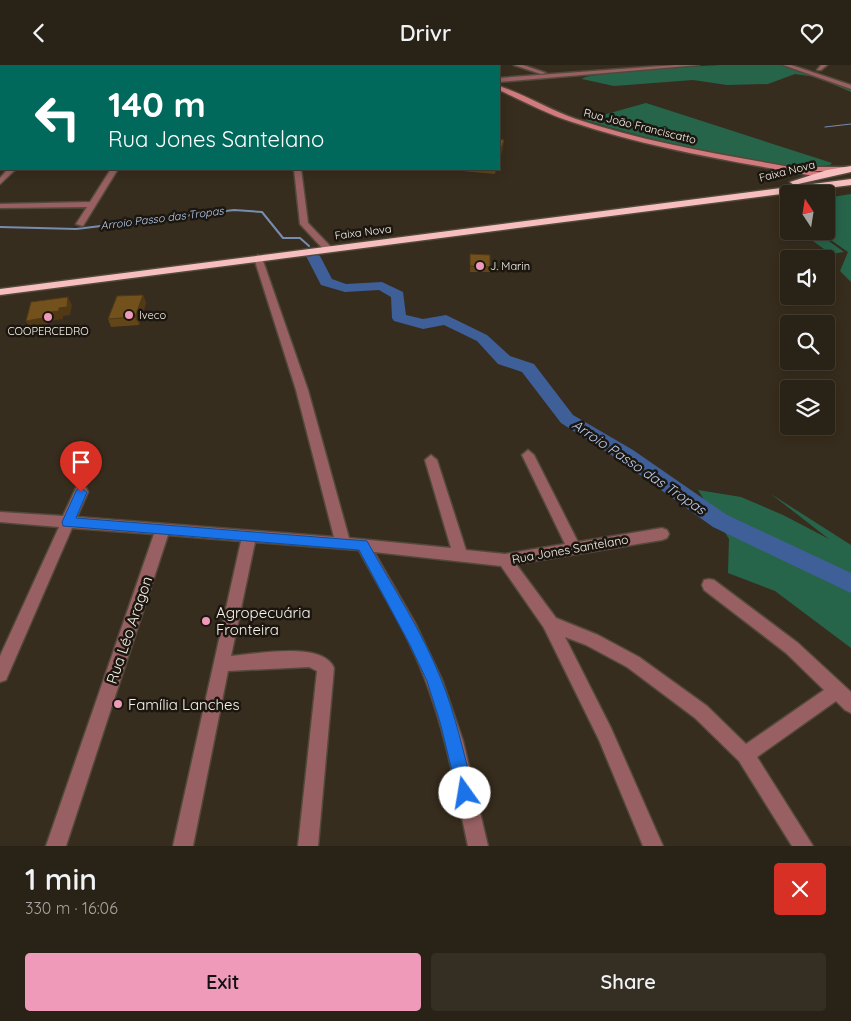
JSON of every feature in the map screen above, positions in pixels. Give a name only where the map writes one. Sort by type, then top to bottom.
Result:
[{"type":"highway","name":"Faixa Nova","points":[[729,197],[851,169]]},
{"type":"highway","points":[[791,183],[797,179],[794,171]]},
{"type":"highway","points":[[820,175],[849,183]]},
{"type":"highway","name":"Faixa Nova","points":[[0,292],[849,183]]},
{"type":"street","points":[[517,65],[569,81]]},
{"type":"street","points":[[530,65],[576,79]]},
{"type":"street","points":[[623,65],[630,70]]},
{"type":"street","points":[[500,80],[696,65]]},
{"type":"street","points":[[786,65],[851,87]]},
{"type":"street","name":"Rua João Franciscatto","points":[[500,88],[568,119],[604,130],[698,152],[820,175]]},
{"type":"street","name":"Rua João Franciscatto","points":[[782,168],[851,169]]},
{"type":"street","points":[[0,182],[11,170]]},
{"type":"street","points":[[80,224],[113,170]]},
{"type":"street","points":[[297,170],[304,224],[328,249]]},
{"type":"street","points":[[0,206],[93,204]]},
{"type":"street","points":[[258,258],[302,390],[343,543]]},
{"type":"street","points":[[528,455],[574,549]]},
{"type":"street","points":[[431,460],[460,555]]},
{"type":"street","points":[[0,674],[81,492]]},
{"type":"street","name":"Rua Jones Santelano","points":[[0,517],[343,543],[505,560],[662,534]]},
{"type":"street","name":"Rua Léo Aragon","points":[[56,846],[163,529]]},
{"type":"street","points":[[183,846],[249,535]]},
{"type":"street","points":[[362,545],[415,640],[434,679],[448,722],[478,846]]},
{"type":"street","points":[[505,560],[550,623],[605,734],[653,846]]},
{"type":"street","points":[[709,585],[764,625],[838,690],[851,704]]},
{"type":"street","points":[[550,623],[612,650],[656,677],[701,712],[745,755],[803,846]]},
{"type":"street","points":[[221,664],[308,659],[319,662],[326,668],[308,846]]},
{"type":"street","points":[[745,755],[838,690]]},
{"type":"green space","points":[[721,65],[782,65],[851,89],[851,92],[816,77],[795,74],[768,84],[727,85],[693,80],[614,86],[582,79],[588,76],[603,74]]},
{"type":"green space","points":[[646,103],[832,163],[830,165],[803,167],[776,164],[714,153],[585,120]]},
{"type":"green space","points":[[851,194],[851,282],[840,271],[848,252],[831,240],[835,240],[835,197]]},
{"type":"green space","points":[[812,240],[827,240],[844,252],[835,253],[835,250],[825,250]]},
{"type":"green space","points":[[698,490],[741,497],[783,515],[829,539],[771,494],[851,545],[851,648],[775,591],[728,573],[729,539]]},
{"type":"building","points":[[500,139],[504,140],[500,152]]},
{"type":"building","points":[[470,254],[490,255],[490,267],[470,266]]},
{"type":"building","points":[[143,295],[135,317],[108,319],[117,296]]},
{"type":"building","points":[[68,297],[67,307],[59,308],[59,311],[44,313],[43,318],[26,321],[31,302]]},
{"type":"waterway","points":[[825,127],[851,124]]},
{"type":"waterway","name":"Arroio Passo das Tropas","points":[[0,227],[76,229],[234,210],[262,212],[283,238],[300,238],[309,246]]},
{"type":"waterway","name":"Arroio Passo das Tropas","points":[[313,256],[326,282],[345,288],[382,286],[398,295],[399,318],[423,324],[446,320],[482,338],[504,360],[528,368],[567,419],[626,455],[720,521],[851,583]]},
{"type":"place","name":"J. Marin","points":[[480,266]]},
{"type":"place","name":"Iveco","points":[[129,315]]},
{"type":"place","name":"COOPERCEDRO","points":[[48,317]]},
{"type":"place","name":"Agropecuária Fronteira","points":[[206,621]]},
{"type":"place","name":"Família Lanches","points":[[118,704]]},
{"type":"route","points":[[81,492],[68,522],[362,545],[415,640],[434,679],[448,722],[465,793]]}]
